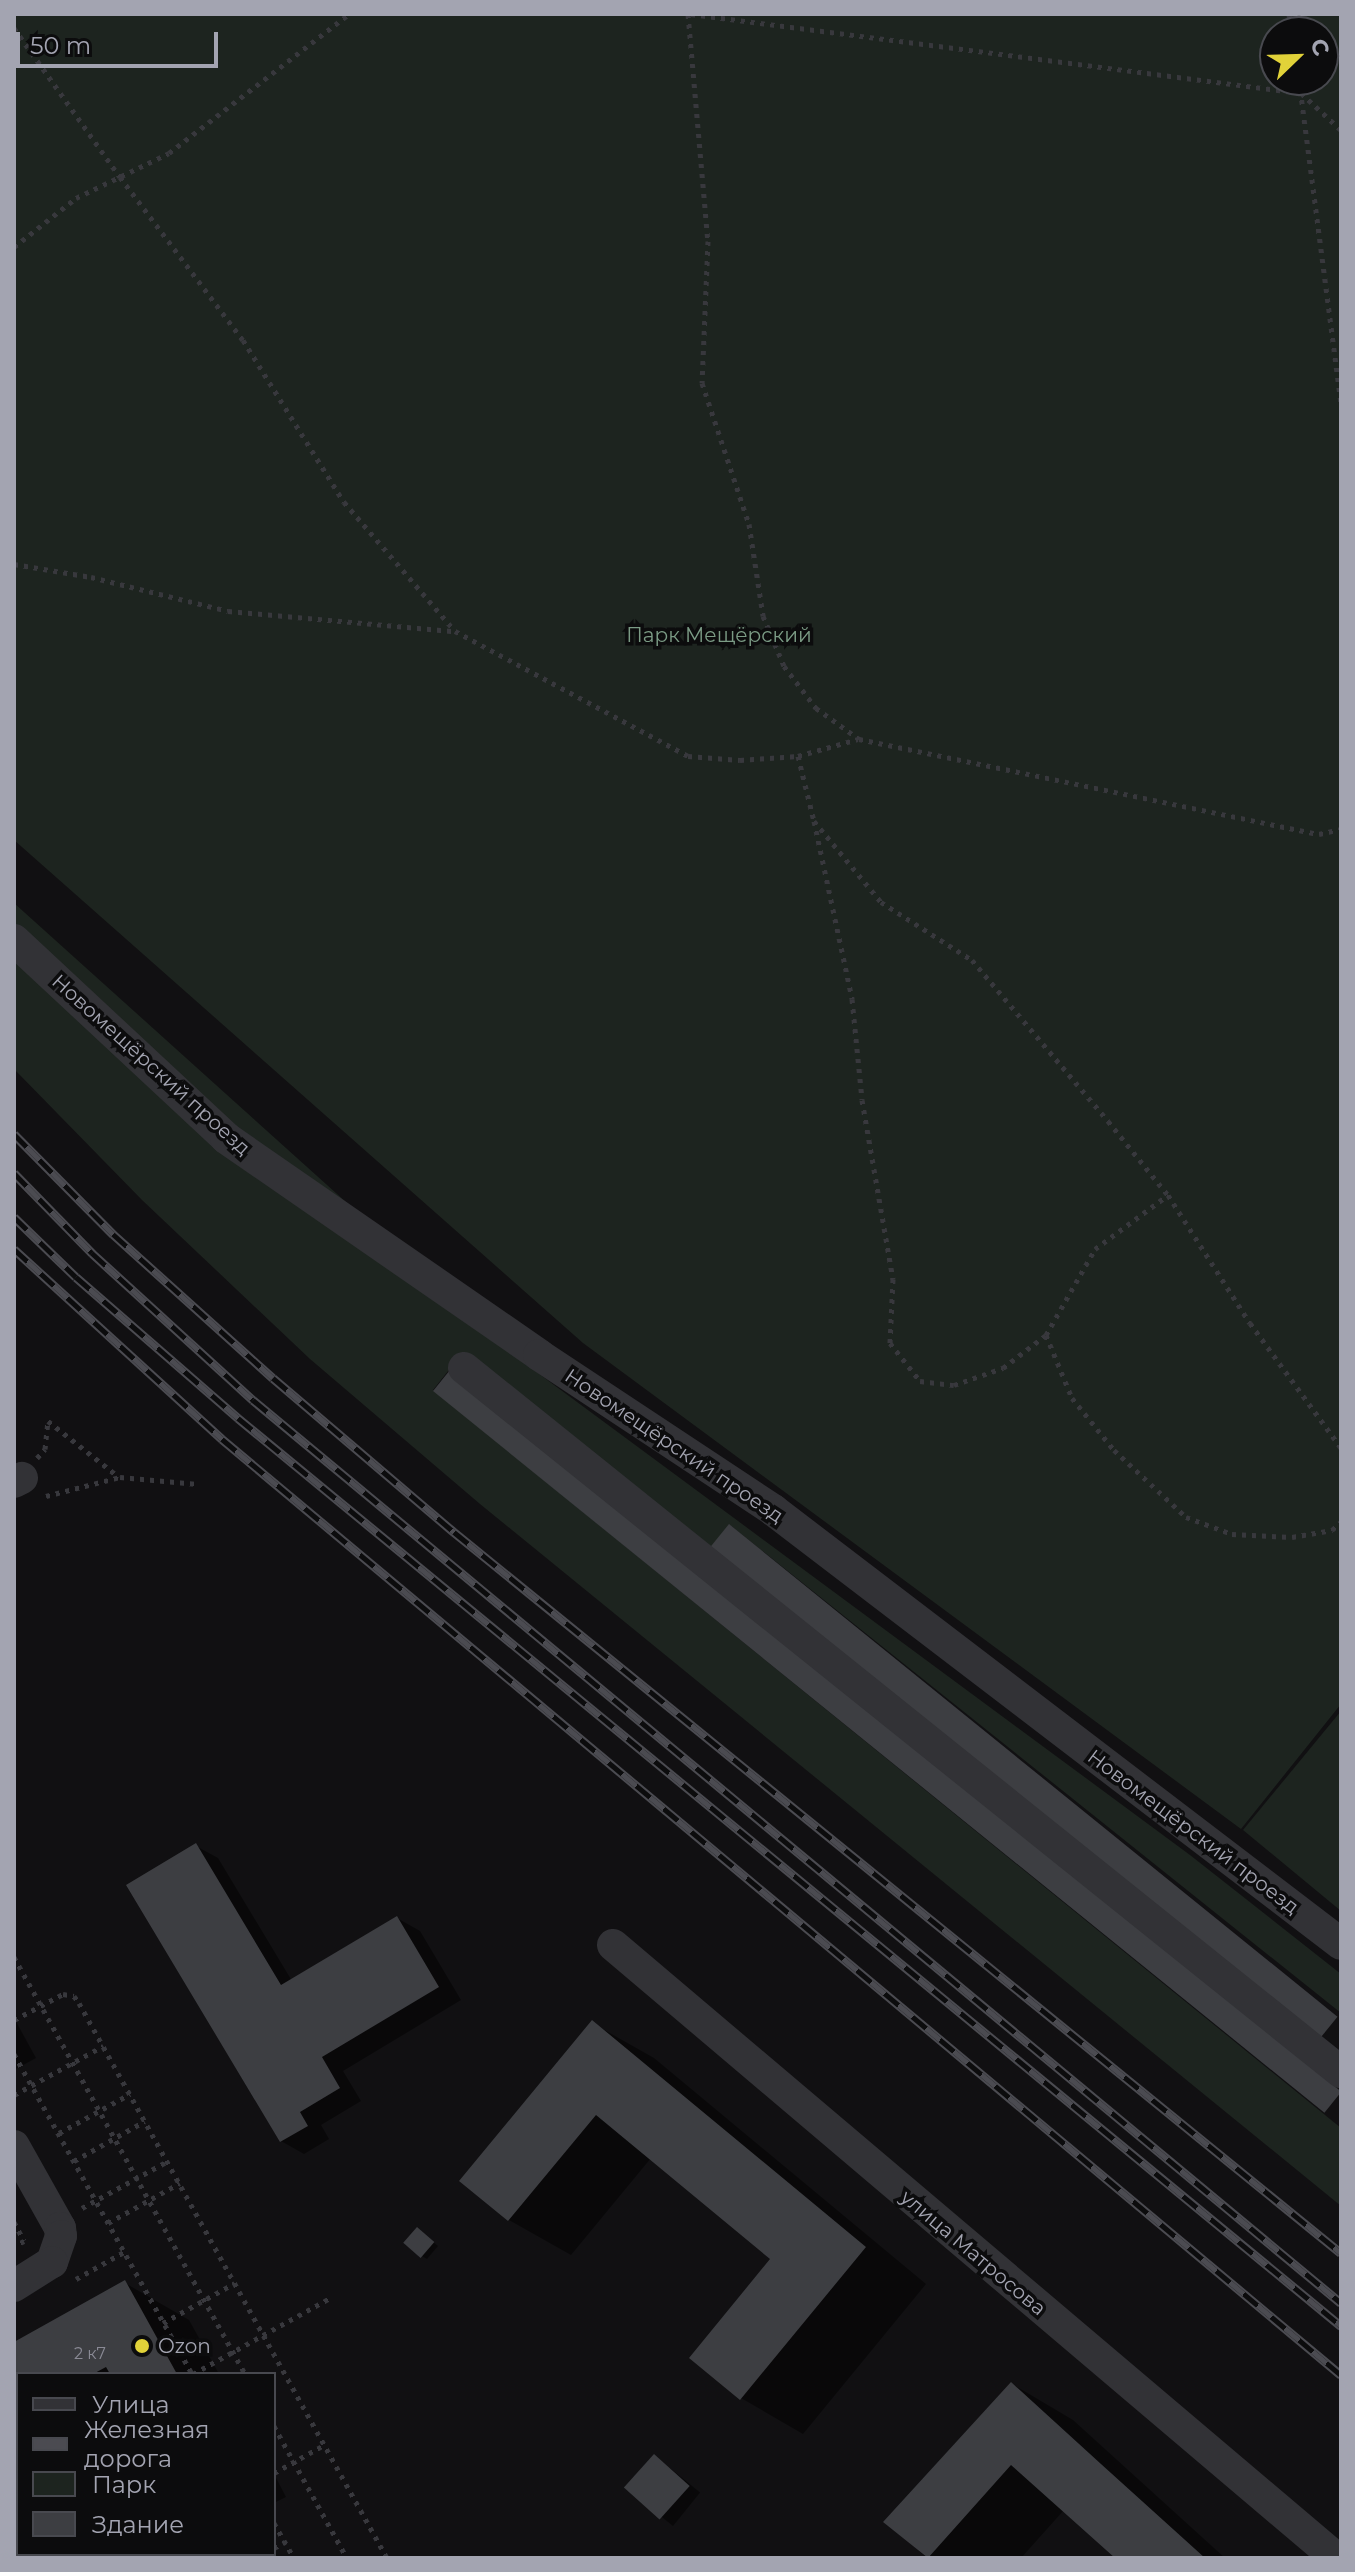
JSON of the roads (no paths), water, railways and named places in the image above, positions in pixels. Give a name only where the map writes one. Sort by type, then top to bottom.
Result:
[{"type":"street","name":"Новомещёрский проезд","points":[[14,940],[226,1138],[539,1355],[773,1510],[1341,1944]]},
{"type":"street","points":[[464,1368],[1341,2072]]},
{"type":"street","name":"улица Матросова","points":[[613,1945],[1336,2558]]},
{"type":"street","points":[[14,2146],[61,2236],[52,2262],[14,2286]]},
{"type":"railway","points":[[14,1134],[113,1234],[273,1378],[454,1532],[1341,2253]]},
{"type":"railway","points":[[14,1173],[92,1253],[253,1400],[1341,2303]]},
{"type":"railway","points":[[14,1217],[76,1277],[238,1418],[1341,2326]]},
{"type":"railway","points":[[14,1249],[222,1439],[1341,2375]]},
{"type":"place","name":"Ozon","points":[[142,2346]]},
{"type":"park label","name":"Парк Мещёрский","points":[[719,635]]}]
